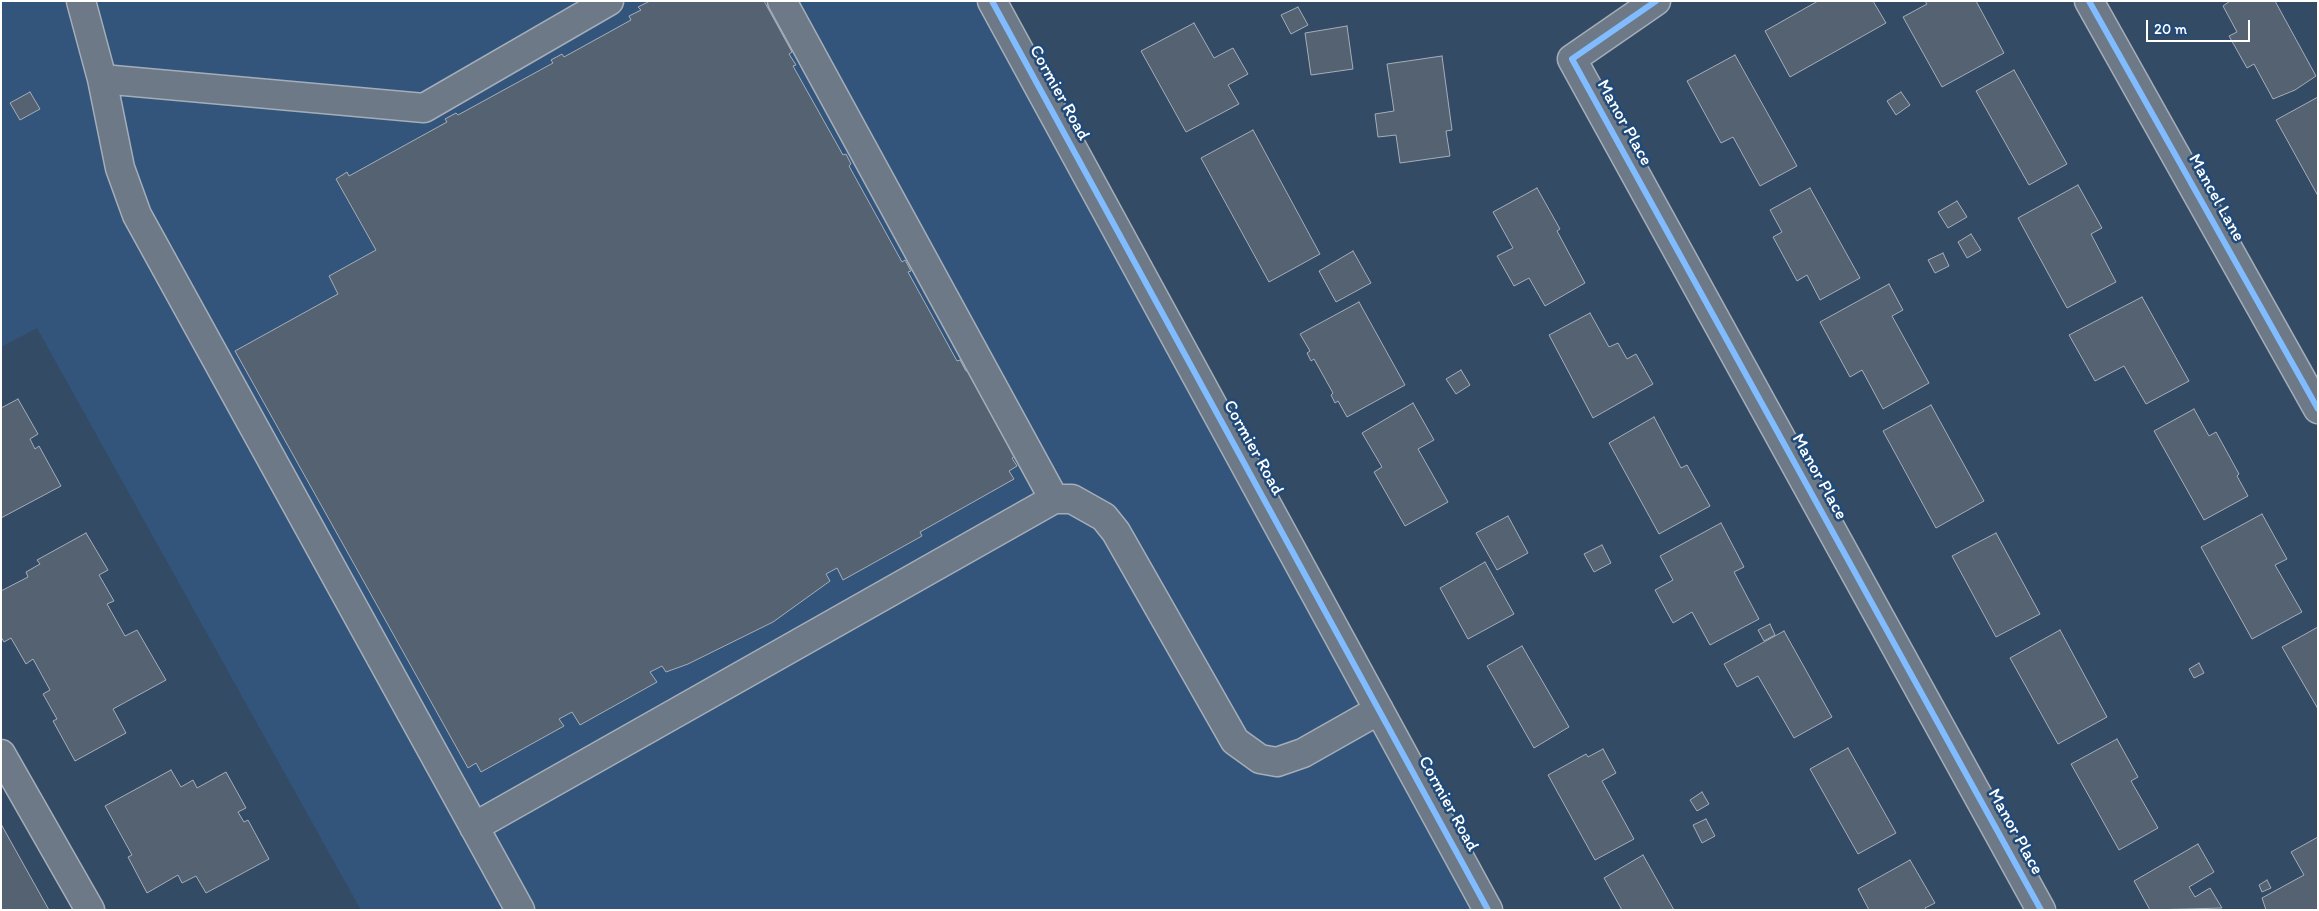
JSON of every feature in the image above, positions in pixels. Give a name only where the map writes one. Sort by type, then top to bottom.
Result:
[{"type":"street","points":[[81,1],[102,79],[120,168],[138,215],[520,910]]},
{"type":"street","points":[[102,79],[424,108],[609,1]]},
{"type":"street","points":[[782,1],[1054,499]]},
{"type":"street","name":"Cormier Road","points":[[992,1],[1488,910]]},
{"type":"street","name":"Manor Place","points":[[1656,1],[1572,59],[2041,910]]},
{"type":"street","name":"Mancel Lane","points":[[2089,1],[2318,409]]},
{"type":"street","points":[[474,827],[1054,499],[1072,499],[1104,518],[1116,532],[1235,741],[1260,760],[1276,762],[1303,753],[1380,710]]},
{"type":"street","points":[[1,754],[90,910]]},
{"type":"shaded area","points":[[1,1],[992,1],[1488,910],[361,910],[37,328],[1,347]]},
{"type":"building","points":[[650,1],[764,1],[792,52],[789,54],[796,65],[793,66],[843,155],[846,154],[851,164],[849,166],[902,262],[905,260],[911,271],[908,272],[957,361],[960,360],[966,371],[969,370],[1017,455],[1012,458],[1017,466],[1009,471],[1014,479],[920,532],[922,536],[843,580],[837,568],[826,574],[830,581],[773,622],[688,664],[666,672],[662,666],[650,672],[657,682],[580,725],[572,712],[559,719],[564,726],[481,772],[476,763],[468,768],[235,351],[338,294],[329,276],[376,250],[336,179],[347,172],[349,176],[447,122],[445,119],[456,113],[458,115],[553,63],[551,60],[562,54],[564,57],[631,20],[629,16],[641,10],[638,7]]},
{"type":"building","points":[[1818,1],[1873,1],[1886,23],[1790,77],[1765,31]]},
{"type":"building","points":[[1925,1],[1976,1],[2004,53],[1942,87],[1903,17],[1927,4]]},
{"type":"building","points":[[2230,1],[2275,1],[2316,76],[2295,90],[2273,99],[2254,64],[2247,68],[2229,36],[2237,32],[2223,6]]},
{"type":"building","points":[[1298,7],[1308,25],[1291,34],[1281,15]]},
{"type":"building","points":[[1194,23],[1214,58],[1233,48],[1248,74],[1228,85],[1239,104],[1186,132],[1141,51]]},
{"type":"building","points":[[1347,26],[1353,69],[1311,75],[1305,33]]},
{"type":"building","points":[[1735,55],[1797,166],[1760,186],[1733,137],[1721,143],[1687,81]]},
{"type":"building","points":[[1442,56],[1452,130],[1446,131],[1450,156],[1400,163],[1396,135],[1378,137],[1375,114],[1394,111],[1387,64]]},
{"type":"building","points":[[2014,70],[2067,164],[2029,185],[1976,91]]},
{"type":"building","points":[[30,92],[40,109],[20,120],[10,103]]},
{"type":"building","points":[[1901,92],[1910,105],[1896,115],[1887,101]]},
{"type":"building","points":[[2318,97],[2318,196],[2276,120]]},
{"type":"building","points":[[1253,130],[1320,254],[1269,282],[1201,158]]},
{"type":"building","points":[[2078,185],[2102,228],[2091,234],[2116,282],[2067,308],[2018,218]]},
{"type":"building","points":[[1537,188],[1560,229],[1557,231],[1585,283],[1545,306],[1529,278],[1514,286],[1497,256],[1513,248],[1493,212]]},
{"type":"building","points":[[1810,188],[1860,278],[1820,300],[1807,275],[1797,281],[1773,237],[1782,232],[1770,210]]},
{"type":"building","points":[[1957,201],[1967,217],[1948,228],[1938,212]]},
{"type":"building","points":[[1971,234],[1981,250],[1967,258],[1958,242]]},
{"type":"building","points":[[1353,251],[1371,283],[1336,302],[1319,271]]},
{"type":"building","points":[[1943,253],[1949,266],[1935,273],[1928,260]]},
{"type":"building","points":[[1889,284],[1903,310],[1892,316],[1929,383],[1883,409],[1862,370],[1850,377],[1820,322]]},
{"type":"building","points":[[2142,297],[2189,381],[2146,404],[2124,366],[2095,381],[2069,335]]},
{"type":"building","points":[[1359,302],[1405,385],[1347,417],[1338,401],[1335,403],[1331,395],[1333,393],[1314,359],[1311,361],[1307,353],[1310,351],[1300,334]]},
{"type":"building","points":[[1590,313],[1609,347],[1618,343],[1627,359],[1636,354],[1653,384],[1593,418],[1549,335]]},
{"type":"building","points":[[1461,370],[1470,385],[1456,394],[1446,379]]},
{"type":"building","points":[[18,399],[38,434],[30,439],[35,449],[39,446],[61,486],[1,518],[1,408]]},
{"type":"building","points":[[1413,403],[1434,440],[1418,449],[1448,502],[1405,526],[1374,472],[1382,467],[1362,433]]},
{"type":"building","points":[[1931,405],[1984,501],[1936,528],[1883,431]]},
{"type":"building","points":[[2194,409],[2209,436],[2216,432],[2239,474],[2237,476],[2248,496],[2204,520],[2154,431]]},
{"type":"building","points":[[1654,417],[1681,468],[1687,465],[1710,506],[1659,534],[1609,443]]},
{"type":"building","points":[[2262,514],[2287,559],[2275,565],[2302,612],[2252,639],[2201,547]]},
{"type":"building","points":[[1508,516],[1528,553],[1497,570],[1476,533]]},
{"type":"building","points":[[1721,523],[1744,567],[1734,572],[1759,619],[1710,645],[1692,612],[1673,623],[1655,590],[1673,580],[1660,556]]},
{"type":"building","points":[[86,533],[108,570],[99,575],[114,601],[107,604],[125,636],[137,630],[166,680],[113,709],[126,733],[75,761],[53,721],[57,719],[43,694],[50,690],[33,659],[26,664],[11,638],[4,642],[1,637],[1,591],[28,577],[26,572],[40,564],[37,560]]},
{"type":"building","points":[[1996,533],[2040,614],[1996,637],[1952,556]]},
{"type":"building","points":[[1602,545],[1611,563],[1594,572],[1584,554]]},
{"type":"building","points":[[1485,562],[1514,614],[1468,639],[1440,588]]},
{"type":"building","points":[[1770,624],[1775,635],[1764,641],[1758,630]]},
{"type":"building","points":[[2318,627],[2318,709],[2282,647]]},
{"type":"building","points":[[2060,630],[2107,717],[2058,744],[2010,658]]},
{"type":"building","points":[[1784,631],[1832,717],[1794,738],[1758,676],[1737,687],[1724,664]]},
{"type":"building","points":[[1522,646],[1569,727],[1534,748],[1487,666]]},
{"type":"building","points":[[2199,663],[2204,673],[2194,678],[2189,669]]},
{"type":"building","points":[[2117,739],[2138,777],[2131,781],[2158,828],[2119,850],[2071,764]]},
{"type":"building","points":[[1848,748],[1896,833],[1858,854],[1810,769]]},
{"type":"building","points":[[1603,749],[1616,773],[1602,781],[1634,839],[1595,860],[1548,775],[1586,754],[1588,757]]},
{"type":"building","points":[[171,770],[181,787],[193,780],[197,788],[226,772],[246,808],[238,812],[244,822],[248,820],[269,859],[206,893],[196,876],[182,883],[178,875],[147,893],[128,857],[132,855],[105,806]]},
{"type":"building","points":[[1702,792],[1709,804],[1697,811],[1690,800]]},
{"type":"building","points":[[1706,819],[1715,836],[1702,843],[1693,825]]},
{"type":"building","points":[[1,824],[49,910],[1,910]]},
{"type":"building","points":[[2318,837],[2318,910],[2266,910],[2262,898],[2304,875],[2291,852]]},
{"type":"building","points":[[2198,844],[2214,872],[2189,887],[2195,897],[2210,888],[2222,908],[2150,910],[2134,881]]},
{"type":"building","points":[[1643,855],[1674,910],[1622,910],[1604,878]]},
{"type":"building","points":[[1910,860],[1935,903],[1925,908],[1926,910],[1869,910],[1858,889]]},
{"type":"building","points":[[2267,880],[2271,888],[2262,892],[2259,885]]},
{"type":"cycle path","points":[[992,1],[1488,910]]},
{"type":"cycle path","points":[[1656,1],[1572,59],[2041,910]]},
{"type":"cycle path","points":[[2089,1],[2318,409]]}]
